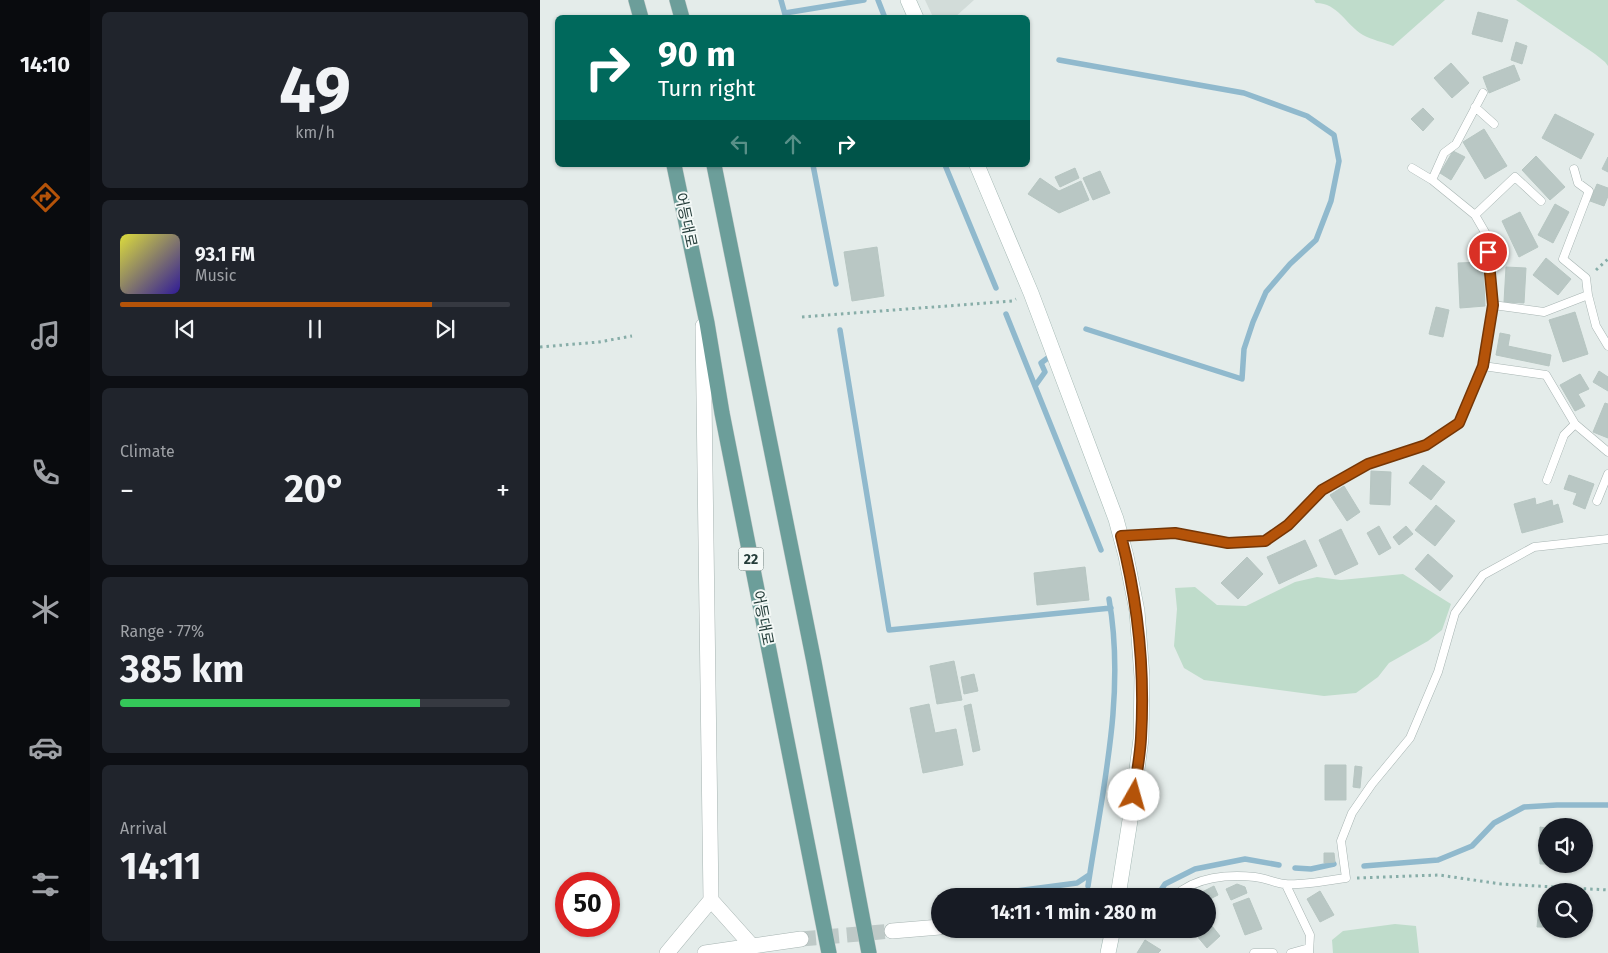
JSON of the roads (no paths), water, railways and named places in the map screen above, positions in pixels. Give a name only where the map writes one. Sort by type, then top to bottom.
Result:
[{"type":"main road","points":[[636,0],[639,15]]},
{"type":"main road","points":[[677,0],[681,15]]},
{"type":"main road","name":"어등대로","points":[[674,167],[702,299],[724,423],[829,953]]},
{"type":"main road","points":[[714,167],[814,662],[869,953]]},
{"type":"street","points":[[908,0],[915,15]]},
{"type":"street","points":[[978,167],[1031,293],[1107,494],[1121,536],[1137,611],[1142,677],[1141,739],[1132,814],[1119,888]]},
{"type":"street","points":[[667,953],[711,900],[702,299]]},
{"type":"street","points":[[711,900],[753,947]]},
{"type":"street","points":[[892,931],[931,928]]},
{"type":"street","points":[[1108,953],[1111,938]]},
{"type":"street","points":[[705,953],[801,939]]},
{"type":"lane","points":[[1432,180],[1444,153],[1456,144],[1483,93]]},
{"type":"lane","points":[[1476,107],[1494,124]]},
{"type":"lane","points":[[1121,536],[1175,533],[1228,543],[1265,541],[1288,525],[1322,490],[1368,464],[1426,445],[1459,423],[1483,366],[1493,305],[1486,234],[1475,215],[1432,180],[1412,168]]},
{"type":"lane","points":[[1574,169],[1578,183],[1589,191],[1563,259],[1586,278],[1588,295],[1596,326],[1608,346]]},
{"type":"lane","points":[[1475,215],[1515,178],[1541,201]]},
{"type":"lane","points":[[1493,305],[1544,312],[1588,295]]},
{"type":"lane","points":[[1483,366],[1546,375],[1575,424],[1608,452]]},
{"type":"lane","points":[[1547,480],[1564,435],[1575,424]]},
{"type":"lane","points":[[1598,501],[1608,474]]},
{"type":"lane","points":[[1187,888],[1199,882],[1220,876],[1256,877],[1286,885],[1346,878],[1341,841],[1352,813],[1372,784],[1410,738],[1438,672],[1455,613],[1484,575],[1534,547],[1608,539]]},
{"type":"lane","points":[[1286,885],[1310,935],[1309,950],[1290,953]]},
{"type":"lane","points":[[1254,953],[1273,953]]},
{"type":"waterway","points":[[781,0],[785,15]]},
{"type":"waterway","points":[[785,13],[864,0]]},
{"type":"waterway","points":[[878,0],[884,15]]},
{"type":"waterway","points":[[1059,60],[1244,93],[1307,116],[1334,135],[1339,161],[1331,201],[1316,240],[1290,264],[1266,292],[1244,349],[1242,379],[1086,329]]},
{"type":"waterway","points":[[813,167],[836,284]]},
{"type":"waterway","points":[[946,167],[996,288]]},
{"type":"waterway","points":[[1006,314],[1101,550]]},
{"type":"waterway","points":[[840,330],[889,630],[1111,608]]},
{"type":"waterway","points":[[1035,386],[1045,372],[1041,363],[1049,357]]},
{"type":"waterway","points":[[1088,886],[1114,707],[1114,635],[1109,599]]},
{"type":"waterway","points":[[1364,866],[1438,860],[1472,846],[1494,823],[1524,807],[1608,805]]},
{"type":"waterway","points":[[1162,888],[1165,884],[1195,869],[1245,859],[1279,865]]},
{"type":"waterway","points":[[1295,868],[1311,869],[1334,864]]},
{"type":"waterway","points":[[1040,888],[1077,883],[1089,875]]},
{"type":"tunnel","points":[[801,939],[892,931]]}]
